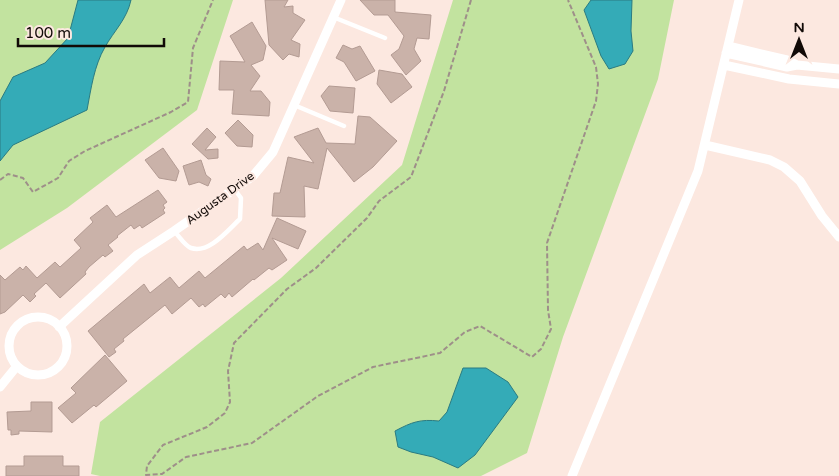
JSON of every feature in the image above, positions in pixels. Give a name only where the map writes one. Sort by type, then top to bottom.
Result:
[{"type":"street","name":"Augusta Drive","points":[[59,327],[137,255],[253,176],[273,152],[339,0]]},
{"type":"street","points":[[572,476],[698,171],[738,0]]},
{"type":"street","points":[[727,50],[788,60],[797,65],[839,69]]},
{"type":"street","points":[[724,65],[789,79],[839,84]]},
{"type":"street","points":[[705,145],[770,160],[784,167],[800,181],[822,216],[839,237]]},
{"type":"street","points":[[32,318],[42,318],[51,321],[59,327],[66,339],[66,352],[58,368],[41,375],[26,372],[16,366],[11,358],[10,338],[22,322],[32,318]]},
{"type":"street","points":[[0,387],[16,366]]},
{"type":"lane","points":[[333,17],[385,38]]},
{"type":"lane","points":[[294,104],[344,126]]},
{"type":"lane","points":[[174,231],[189,248],[201,249],[213,243],[240,219],[241,198],[235,190]]},
{"type":"path","points":[[0,180],[8,174],[23,178],[33,192],[58,178],[69,161],[85,151],[171,112],[188,102],[193,48],[213,0]]},
{"type":"path","points":[[471,0],[444,91],[411,177],[379,201],[367,218],[316,268],[287,289],[234,343],[228,371],[230,402],[225,413],[207,427],[163,445],[147,466],[146,475],[162,474],[186,456],[252,442],[318,396],[373,367],[440,353],[465,332],[480,326],[532,358],[541,349],[551,329],[548,310],[547,243],[596,102],[597,93],[596,67],[568,0]]},
{"type":"green space","points":[[0,0],[233,0],[197,110],[67,208],[0,250]]},
{"type":"green space","points":[[453,0],[674,0],[658,79],[563,337],[527,453],[481,476],[100,476],[91,474],[100,422],[281,278],[402,165]]},
{"type":"water","points":[[78,0],[131,0],[123,19],[98,62],[87,110],[13,145],[0,161],[0,101],[13,77],[45,63],[68,38]]},
{"type":"water","points":[[591,0],[632,0],[631,31],[633,51],[625,64],[609,69],[601,56],[584,10]]},
{"type":"water","points":[[463,368],[486,368],[508,382],[518,397],[475,455],[458,468],[433,457],[398,447],[395,431],[416,422],[426,420],[439,421],[447,412]]},
{"type":"building","points":[[265,0],[288,0],[284,7],[293,6],[293,13],[305,20],[291,40],[300,44],[299,57],[289,54],[283,60],[269,45]]},
{"type":"building","points":[[360,0],[395,0],[395,12],[431,15],[429,39],[417,38],[414,49],[421,61],[406,75],[391,55],[399,49],[404,36],[388,15],[374,15]]},
{"type":"building","points":[[252,22],[266,46],[263,60],[251,65],[260,76],[250,91],[261,91],[270,102],[269,116],[232,114],[234,90],[219,90],[220,61],[245,62],[230,36]]},
{"type":"building","points":[[343,45],[352,49],[360,46],[375,71],[356,81],[344,62],[336,58]]},
{"type":"building","points":[[379,70],[402,74],[412,87],[391,103],[377,84]]},
{"type":"building","points":[[329,86],[355,88],[353,113],[330,111],[321,96]]},
{"type":"building","points":[[358,116],[370,117],[397,141],[373,167],[354,182],[327,148],[318,189],[304,186],[305,217],[272,216],[274,193],[280,193],[288,157],[314,163],[294,137],[318,128],[326,143],[355,144]]},
{"type":"building","points":[[238,120],[253,135],[252,147],[237,146],[225,133]]},
{"type":"building","points":[[207,128],[216,137],[205,150],[218,149],[218,158],[208,159],[192,144]]},
{"type":"building","points":[[163,148],[179,171],[176,181],[159,178],[145,160]]},
{"type":"building","points":[[201,160],[206,175],[211,179],[208,186],[199,182],[189,185],[183,166]]},
{"type":"building","points":[[158,190],[167,202],[163,205],[165,213],[142,228],[140,225],[134,229],[131,225],[117,236],[108,245],[113,251],[105,257],[103,255],[89,267],[85,272],[86,274],[60,298],[46,283],[34,294],[36,296],[30,302],[23,295],[5,312],[0,314],[0,275],[5,280],[20,267],[23,270],[26,266],[37,278],[55,262],[60,267],[81,248],[74,240],[93,222],[90,218],[107,205],[116,217]]},
{"type":"building","points":[[277,218],[306,231],[298,249],[272,238],[287,260],[272,270],[269,268],[232,297],[229,293],[225,298],[221,294],[205,307],[203,304],[199,307],[191,298],[172,314],[165,305],[123,339],[124,341],[114,349],[116,352],[109,357],[88,331],[144,284],[150,293],[170,277],[179,288],[199,271],[205,278],[244,246],[247,250],[258,243],[263,250]]},
{"type":"building","points":[[105,355],[127,381],[96,407],[94,405],[72,423],[58,408],[76,393],[71,388]]},
{"type":"building","points":[[31,402],[52,402],[52,432],[19,431],[19,434],[11,435],[11,430],[8,430],[7,412],[31,411]]},
{"type":"building","points":[[24,456],[63,456],[63,466],[79,466],[79,476],[6,476],[6,466],[24,466]]}]
